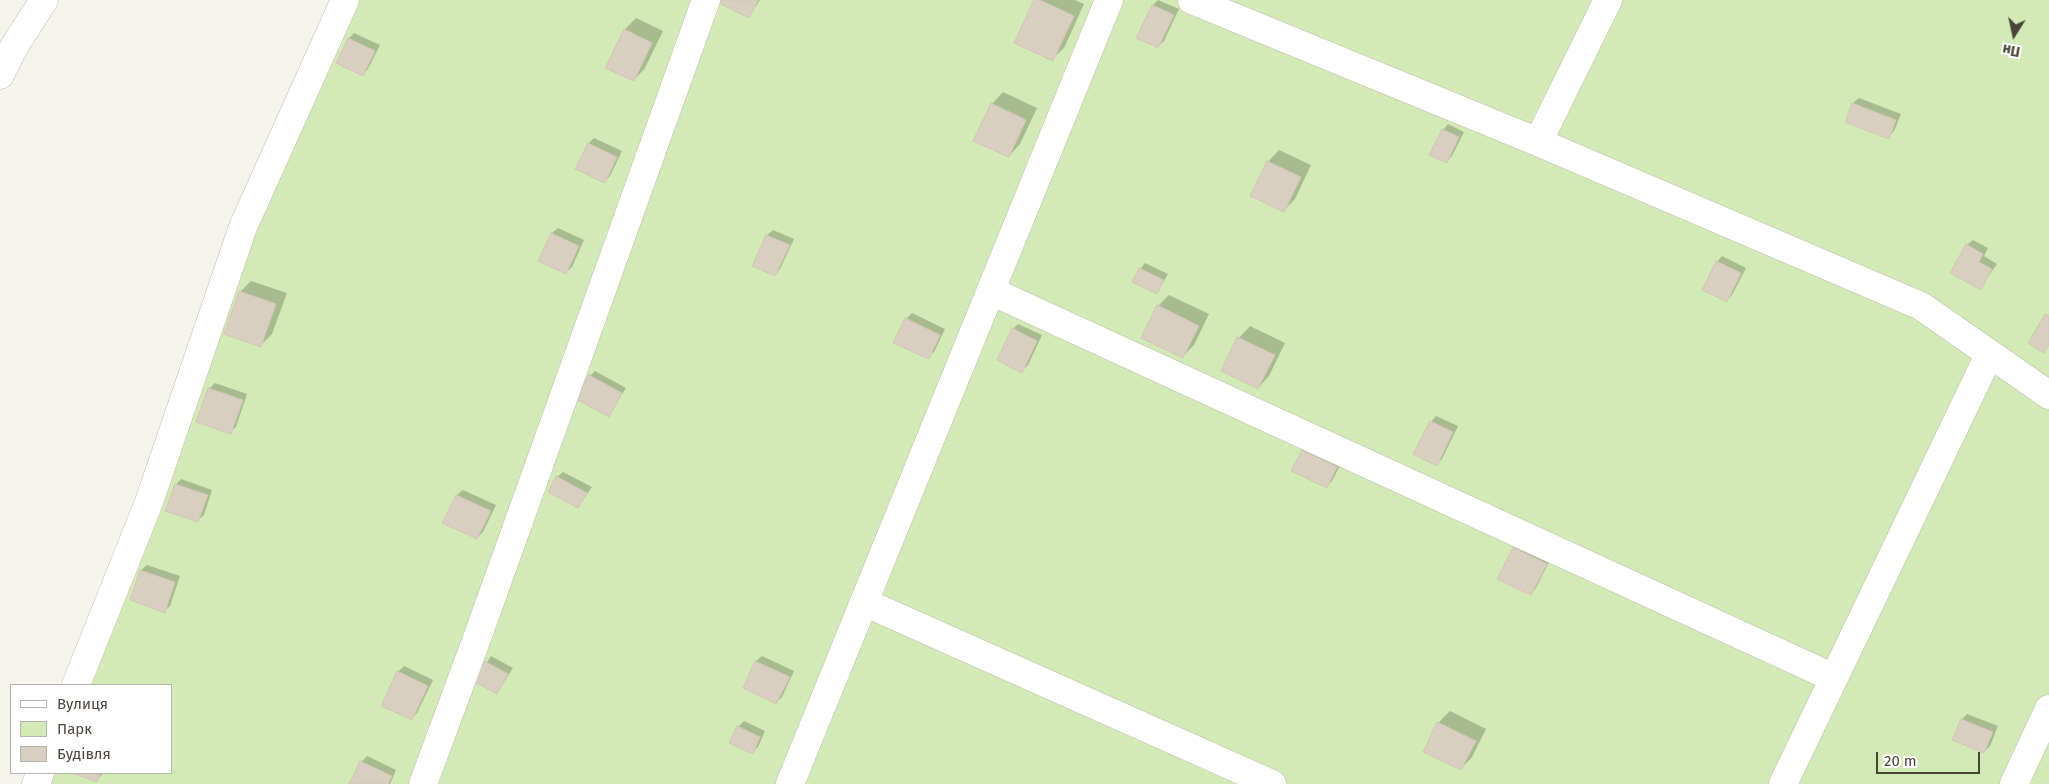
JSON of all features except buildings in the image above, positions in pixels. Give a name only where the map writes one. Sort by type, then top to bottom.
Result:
[{"type":"street","points":[[0,75],[15,45],[44,0]]},
{"type":"street","points":[[76,684],[149,502],[243,227],[345,0]]},
{"type":"street","points":[[422,784],[476,641],[706,0]]},
{"type":"street","points":[[790,784],[866,603],[1109,0]]},
{"type":"street","points":[[1192,0],[1538,142],[1921,306],[2049,396]]},
{"type":"street","points":[[1538,142],[1608,0]]},
{"type":"street","points":[[991,291],[1834,678]]},
{"type":"street","points":[[1783,784],[1988,354]]},
{"type":"street","points":[[866,603],[1272,784]]},
{"type":"street","points":[[2014,784],[2049,709]]},
{"type":"green space","points":[[345,0],[2049,0],[2049,784],[36,784],[41,774],[172,774],[172,684],[76,684]]}]
